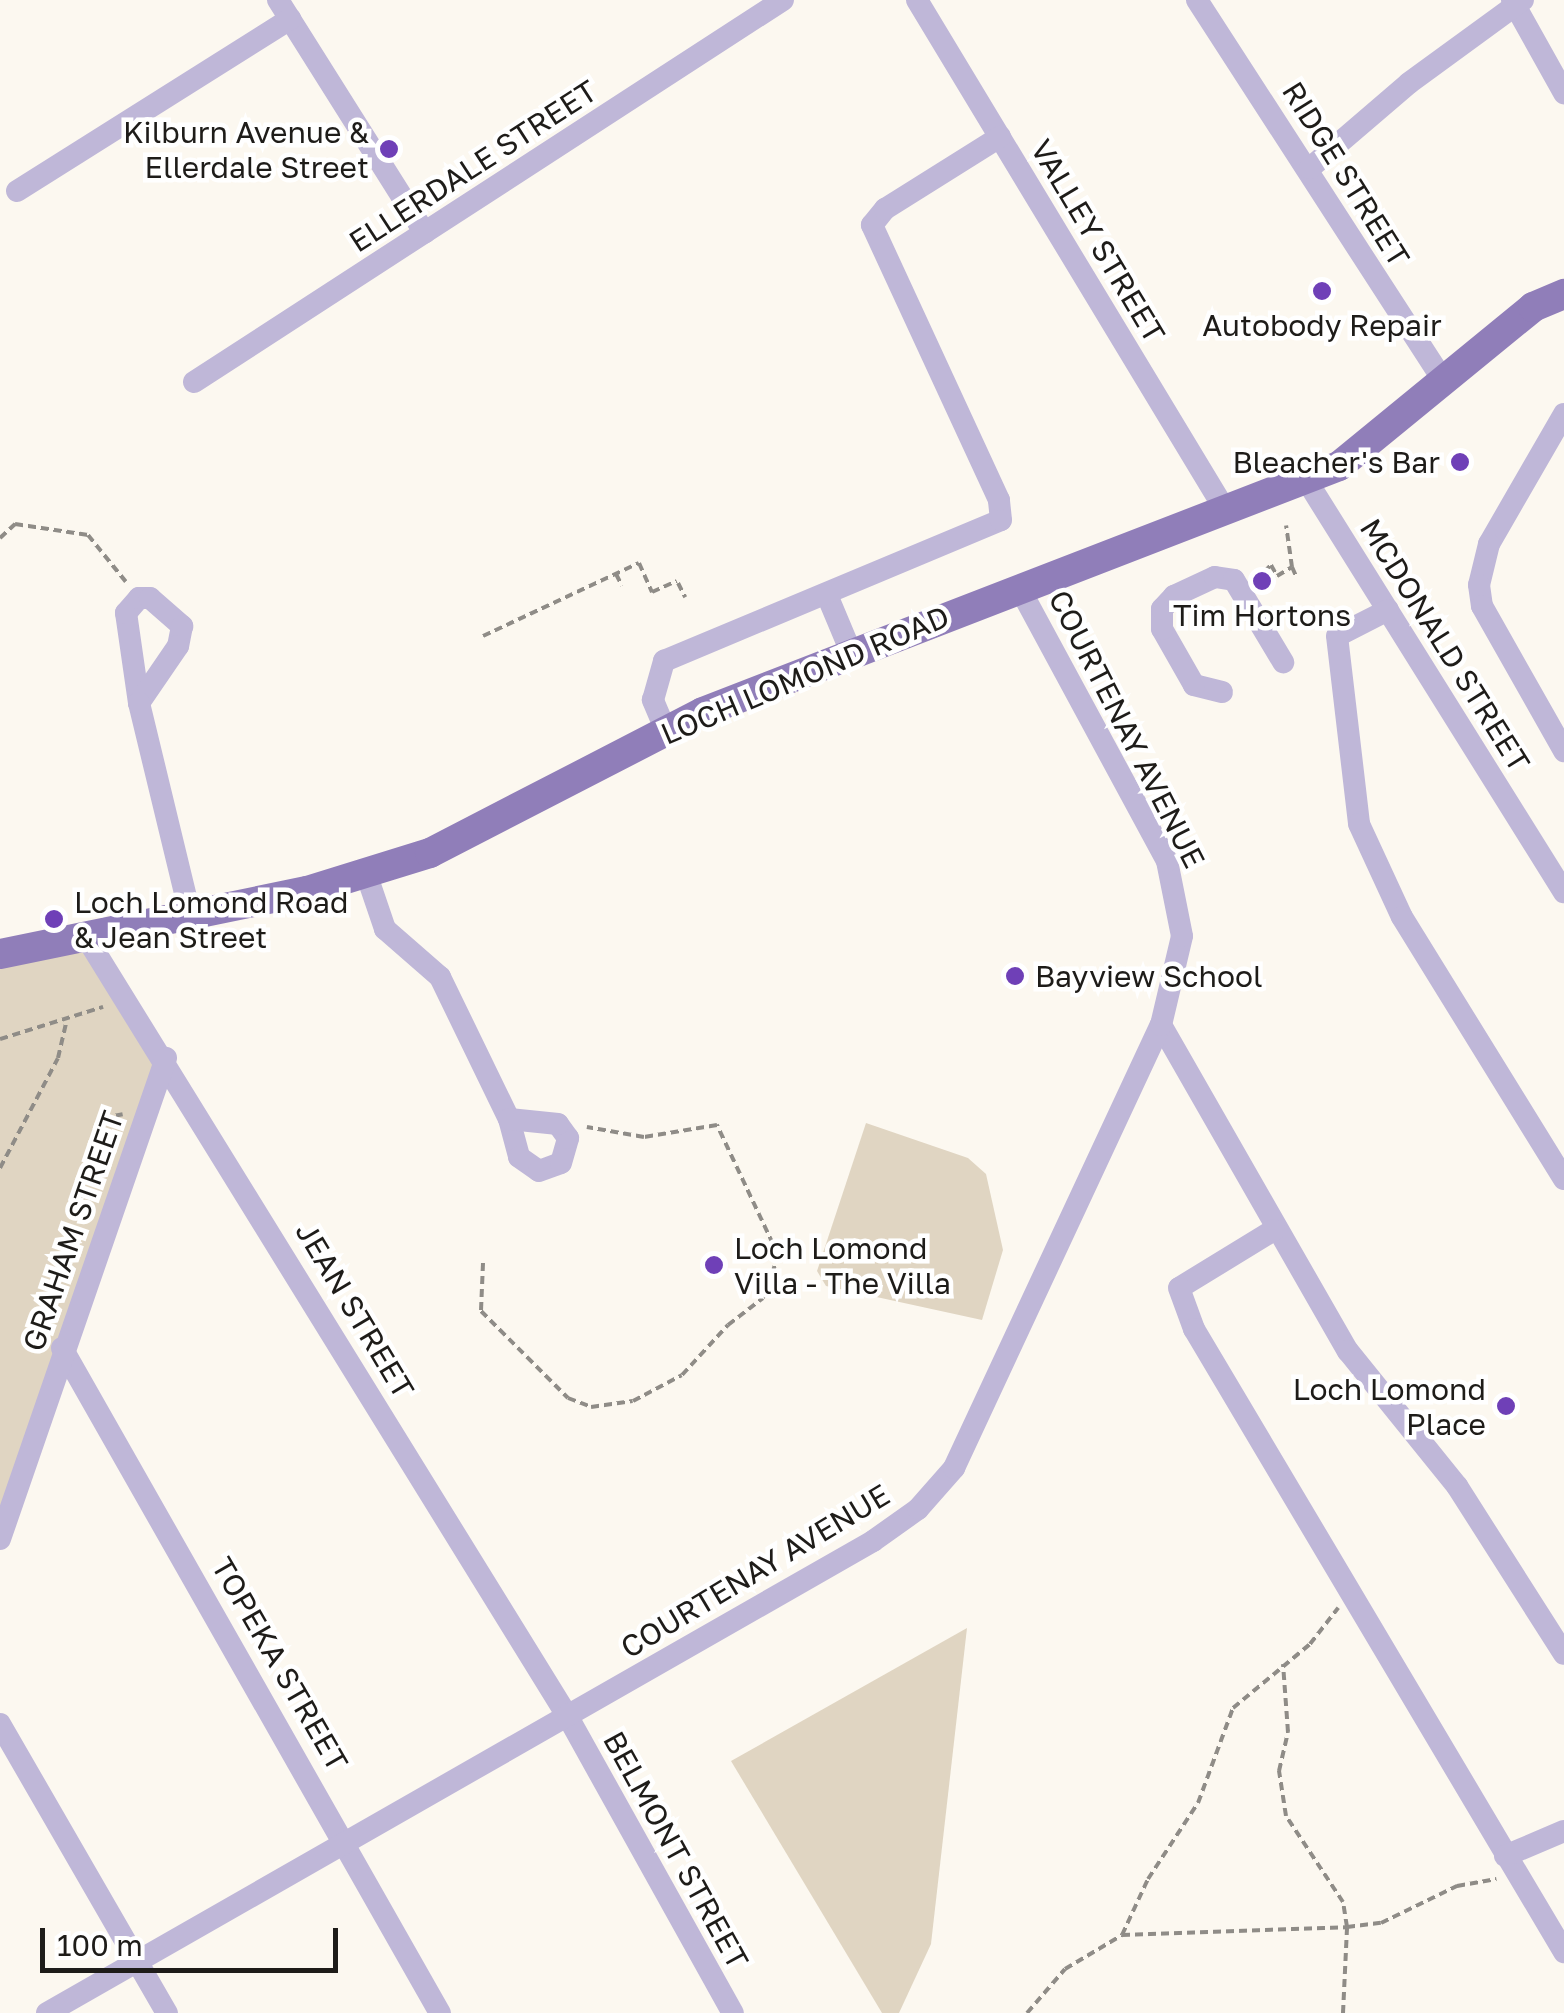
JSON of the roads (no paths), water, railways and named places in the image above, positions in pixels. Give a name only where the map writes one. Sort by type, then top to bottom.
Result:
[{"type":"main road","name":"LOCH LOMOND ROAD","points":[[0,954],[366,876],[442,848],[666,731],[851,652],[1308,482],[1364,448],[1533,307],[1564,294]]},
{"type":"street","name":"ELLERDALE STREET","points":[[194,382],[783,0]]},
{"type":"street","name":"VALLEY STREET","points":[[917,0],[1227,513]]},
{"type":"street","name":"RIDGE STREET","points":[[1198,0],[1310,168],[1443,380]]},
{"type":"street","points":[[1310,168],[1409,83],[1517,2],[1564,93]]},
{"type":"street","points":[[17,192],[284,10],[425,233]]},
{"type":"street","points":[[666,731],[653,700],[664,661],[996,526],[1003,516],[872,224],[885,209],[1000,137]]},
{"type":"street","points":[[1564,414],[1490,544],[1479,585],[1482,606],[1564,751]]},
{"type":"street","name":"MCDONALD STREET","points":[[1308,482],[1564,892]]},
{"type":"street","points":[[1222,692],[1194,686],[1162,629],[1162,609],[1174,596],[1216,577],[1234,580],[1283,662]]},
{"type":"street","name":"COURTENAY AVENUE","points":[[47,2013],[872,1540],[937,1492],[968,1441],[1161,1025],[1180,962],[1177,886],[1020,588]]},
{"type":"street","points":[[827,595],[851,652]]},
{"type":"street","points":[[139,703],[182,632],[178,617],[139,598],[126,613],[126,646],[139,703],[190,914]]},
{"type":"street","points":[[1388,610],[1336,636],[1359,824],[1402,916],[1564,1178]]},
{"type":"street","points":[[366,876],[385,930],[440,977],[509,1119],[520,1157],[539,1171],[555,1168],[567,1156],[564,1130],[550,1120],[509,1119]]},
{"type":"street","name":"JEAN STREET","points":[[86,937],[166,1058],[568,1717]]},
{"type":"street","points":[[1161,1025],[1274,1230],[1348,1351],[1457,1486],[1564,1654]]},
{"type":"street","name":"GRAHAM STREET","points":[[0,1538],[62,1348],[166,1058]]},
{"type":"street","points":[[1274,1230],[1179,1288],[1194,1329],[1564,1952]]},
{"type":"street","name":"TOPEKA STREET","points":[[62,1348],[346,1839],[440,2013]]},
{"type":"street","name":"BELMONT STREET","points":[[568,1717],[733,2013]]},
{"type":"street","points":[[0,1724],[167,2013]]},
{"type":"street","points":[[1510,1863],[1564,1831]]},
{"type":"place","name":"Kilburn Avenue & Ellerdale Street","points":[[389,149]]},
{"type":"place","name":"Autobody Repair","points":[[1322,291]]},
{"type":"place","name":"Bleacher's Bar","points":[[1460,462]]},
{"type":"place","name":"Tim Hortons","points":[[1262,581]]},
{"type":"place","name":"Loch Lomond Road & Jean Street","points":[[54,919]]},
{"type":"place","name":"Bayview School","points":[[1015,976]]},
{"type":"place","name":"Loch Lomond Villa - The Villa","points":[[714,1265]]},
{"type":"place","name":"Loch Lomond Place","points":[[1506,1406]]}]
